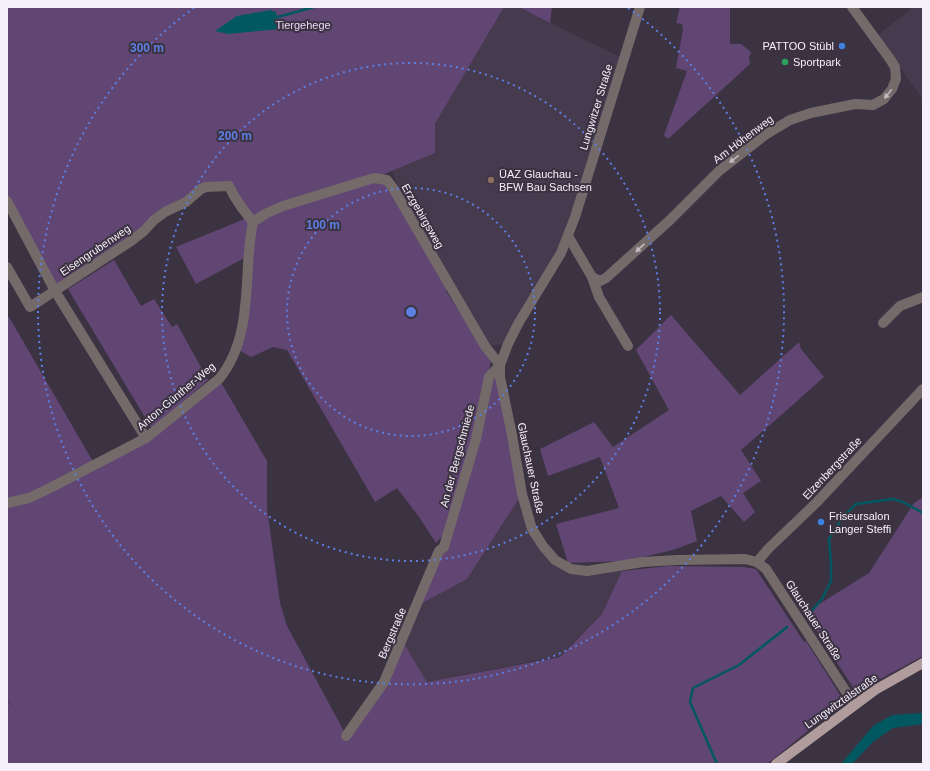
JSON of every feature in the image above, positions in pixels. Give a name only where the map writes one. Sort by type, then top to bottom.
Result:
[{"type":"main road","name":"Lungwitztalstraße","points":[[776,764],[854,704],[875,690],[923,663]]},
{"type":"street","name":"Lungwitzer Straße","points":[[568,236],[640,7]]},
{"type":"street","name":"Am Höhenweg","points":[[592,278],[600,281],[606,278],[670,220],[719,171],[765,135],[790,120],[811,113],[855,104],[873,105],[884,99],[892,89],[896,79],[895,68],[854,8]]},
{"type":"street","name":"Erzgebirgsweg","points":[[253,222],[264,214],[313,197],[374,178],[387,180],[485,346],[500,366]]},
{"type":"street","name":"Eisengrubenweg","points":[[7,266],[30,307],[132,241],[154,220],[165,212],[186,202],[201,189],[206,187],[229,186],[232,195],[253,222]]},
{"type":"street","name":"Eisengrubenweg","points":[[7,201],[55,291],[146,438]]},
{"type":"street","name":"Anton-Günther-Weg","points":[[7,503],[29,498],[43,492],[146,438],[219,379],[227,368],[237,349],[243,320],[249,242],[253,222]]},
{"type":"street","points":[[568,236],[592,278],[599,297],[628,346]]},
{"type":"street","name":"Glauchauer Straße","points":[[568,236],[560,254],[514,330],[500,366],[500,377],[522,494],[532,529],[543,546],[555,560],[571,569],[587,571],[644,562],[676,560],[745,559],[758,562],[766,569],[854,704]]},
{"type":"street","points":[[883,323],[900,306],[923,297]]},
{"type":"street","name":"An der Bergschmiede","points":[[448,533],[476,439],[489,377],[500,366]]},
{"type":"street","name":"Elzenbergstraße","points":[[758,562],[768,549],[816,503],[923,389]]},
{"type":"street","name":"Bergstraße","points":[[346,736],[384,682],[440,551],[444,547],[448,533]]},
{"type":"shaded area","name":"ÜAZ Glauchau - BFW Bau Sachsen","points":[[504,7],[519,7],[624,59],[575,217],[508,344],[489,346],[403,200],[392,171],[435,153],[435,124]]},
{"type":"shaded area","points":[[913,7],[923,7],[923,100],[878,35]]},
{"type":"shaded area","points":[[522,494],[543,546],[571,569],[625,566],[602,614],[560,656],[427,682],[402,640],[417,606],[467,579]]},
{"type":"green space","name":"Tiergehege","points":[[7,7],[504,7],[435,124],[435,153],[375,178],[387,180],[446,278],[446,291],[491,361],[474,438],[446,532],[436,543],[397,488],[375,502],[287,350],[273,347],[251,357],[237,349],[248,256],[196,284],[176,247],[247,218],[229,186],[206,187],[55,288],[7,198]]},
{"type":"green space","points":[[519,7],[552,7],[550,23]]},
{"type":"green space","points":[[680,7],[730,7],[730,44],[741,44],[751,52],[749,57],[750,64],[669,138],[666,138],[664,135],[687,71],[676,68],[683,29],[682,24],[676,23]]},
{"type":"green space","points":[[114,260],[141,306],[154,299],[172,327],[177,324],[208,380],[152,429],[68,289]]},
{"type":"green space","points":[[671,315],[740,395],[799,342],[801,349],[824,377],[741,450],[761,481],[743,493],[755,512],[744,522],[721,496],[691,511],[697,541],[673,550],[626,561],[568,563],[556,524],[619,508],[600,457],[548,476],[540,449],[594,422],[613,447],[669,410],[636,350]]},
{"type":"green space","points":[[9,317],[95,465],[146,438],[219,379],[267,461],[267,508],[280,603],[287,626],[346,735],[384,682],[402,640],[427,682],[560,657],[602,614],[622,571],[669,566],[743,567],[756,569],[804,642],[806,641],[840,695],[840,705],[767,764],[7,764],[7,699],[16,712],[7,698],[7,318]]},
{"type":"green space","points":[[500,365],[522,494],[467,579],[417,606],[439,551],[489,377]]},
{"type":"green space","points":[[923,497],[923,656],[856,692],[805,613],[869,573],[914,503]]},
{"type":"water","points":[[270,10],[276,12],[280,29],[228,34],[215,31],[237,16]]},
{"type":"water","points":[[923,713],[923,724],[893,728],[873,742],[852,764],[841,764],[873,726],[892,715]]},
{"type":"waterway","points":[[278,17],[314,7]]},
{"type":"waterway","points":[[810,613],[822,599],[831,581],[829,539],[843,517],[856,504],[893,499],[903,502],[923,513]]},
{"type":"waterway","points":[[717,764],[690,702],[693,688],[739,665],[787,627]]},
{"type":"place","name":"PATTOO Stübl","points":[[842,46]]},
{"type":"place","name":"Sportpark","points":[[785,62]]},
{"type":"place","name":"ÜAZ Glauchau - BFW Bau Sachsen","points":[[491,180]]},
{"type":"place","name":"Friseursalon Langer Steffi","points":[[821,522]]}]
